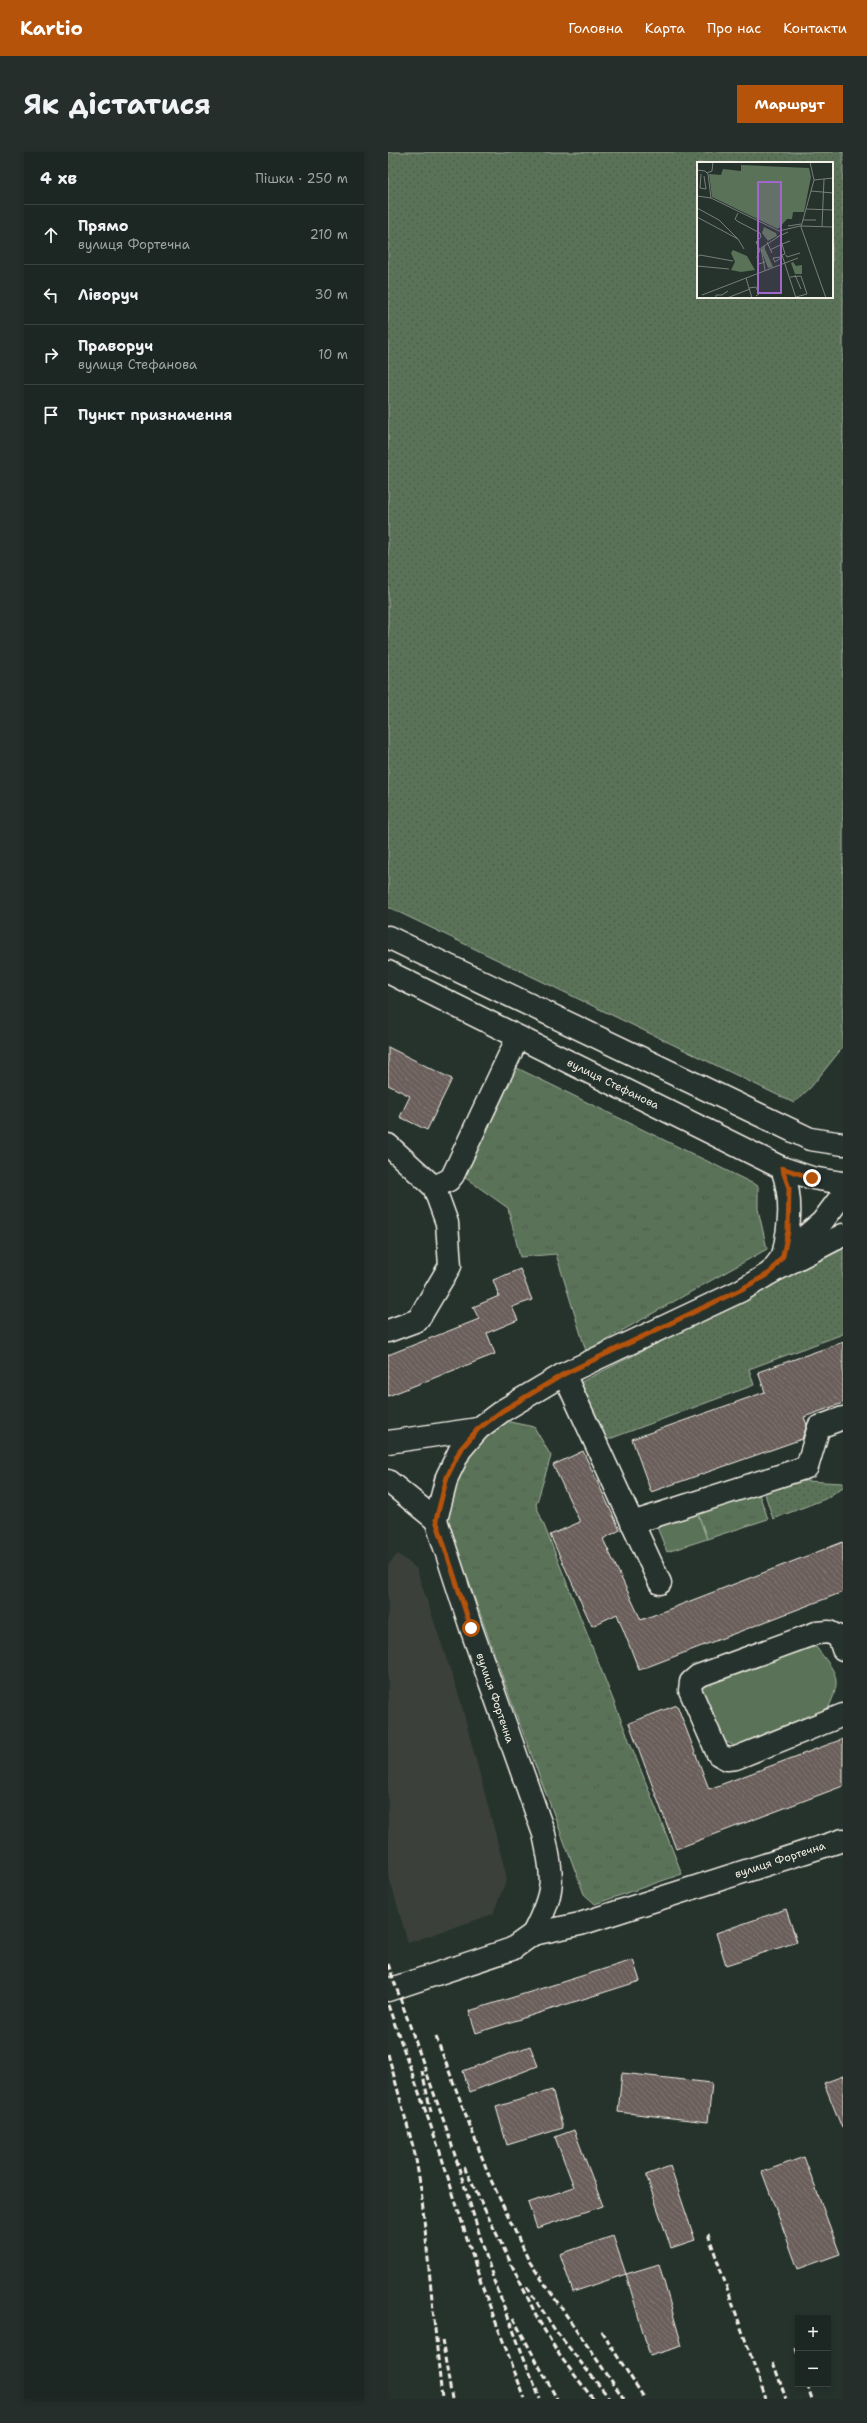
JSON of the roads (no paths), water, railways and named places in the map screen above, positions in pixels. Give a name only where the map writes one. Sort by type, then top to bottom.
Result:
[{"type":"street","points":[[388,937],[810,1139],[843,1144]]},
{"type":"street","name":"вулиця Стефанова","points":[[388,972],[782,1168],[812,1178],[843,1183]]},
{"type":"street","points":[[434,1187],[449,1180],[453,1175],[518,1037]]},
{"type":"street","points":[[388,1145],[434,1187],[447,1223],[450,1266],[418,1320],[388,1330]]},
{"type":"street","points":[[782,1168],[789,1188],[790,1214],[783,1256]]},
{"type":"street","points":[[770,1273],[783,1256],[822,1222],[843,1194]]},
{"type":"street","points":[[388,1481],[436,1520],[447,1477],[460,1450],[478,1429],[502,1411],[564,1374],[740,1290],[843,1235]]},
{"type":"street","points":[[564,1374],[660,1583]]},
{"type":"street","points":[[632,1523],[807,1467],[819,1427],[843,1418]]},
{"type":"street","points":[[388,1442],[478,1429]]},
{"type":"street","name":"вулиця Фортечна","points":[[436,1520],[471,1628],[544,1834],[551,1868],[552,1889],[533,1934]]},
{"type":"street","points":[[843,1649],[839,1637],[829,1632],[816,1633],[698,1676],[691,1682],[690,1690],[718,1754],[727,1759],[736,1758],[843,1715]]},
{"type":"street","name":"вулиця Фортечна","points":[[388,1990],[512,1949],[533,1934],[580,1924],[843,1840]]},
{"type":"railway","points":[[388,1964],[448,2133],[494,2281],[540,2399]]},
{"type":"railway","points":[[388,2005],[440,2152],[481,2283],[525,2399]]},
{"type":"railway","points":[[436,2037],[490,2178],[529,2261],[624,2399]]},
{"type":"railway","points":[[388,2054],[415,2154],[421,2189],[442,2399]]},
{"type":"railway","points":[[422,2071],[431,2112]]},
{"type":"railway","points":[[464,2167],[539,2321],[560,2356],[593,2399]]},
{"type":"railway","points":[[708,2234],[766,2399]]},
{"type":"railway","points":[[527,2287],[555,2330],[610,2399]]},
{"type":"railway","points":[[513,2318],[557,2399]]},
{"type":"railway","points":[[601,2331],[645,2399]]},
{"type":"railway","points":[[442,2340],[452,2399]]},
{"type":"railway","points":[[773,2362],[786,2399]]},
{"type":"railway","points":[[808,2387],[812,2399]]}]
